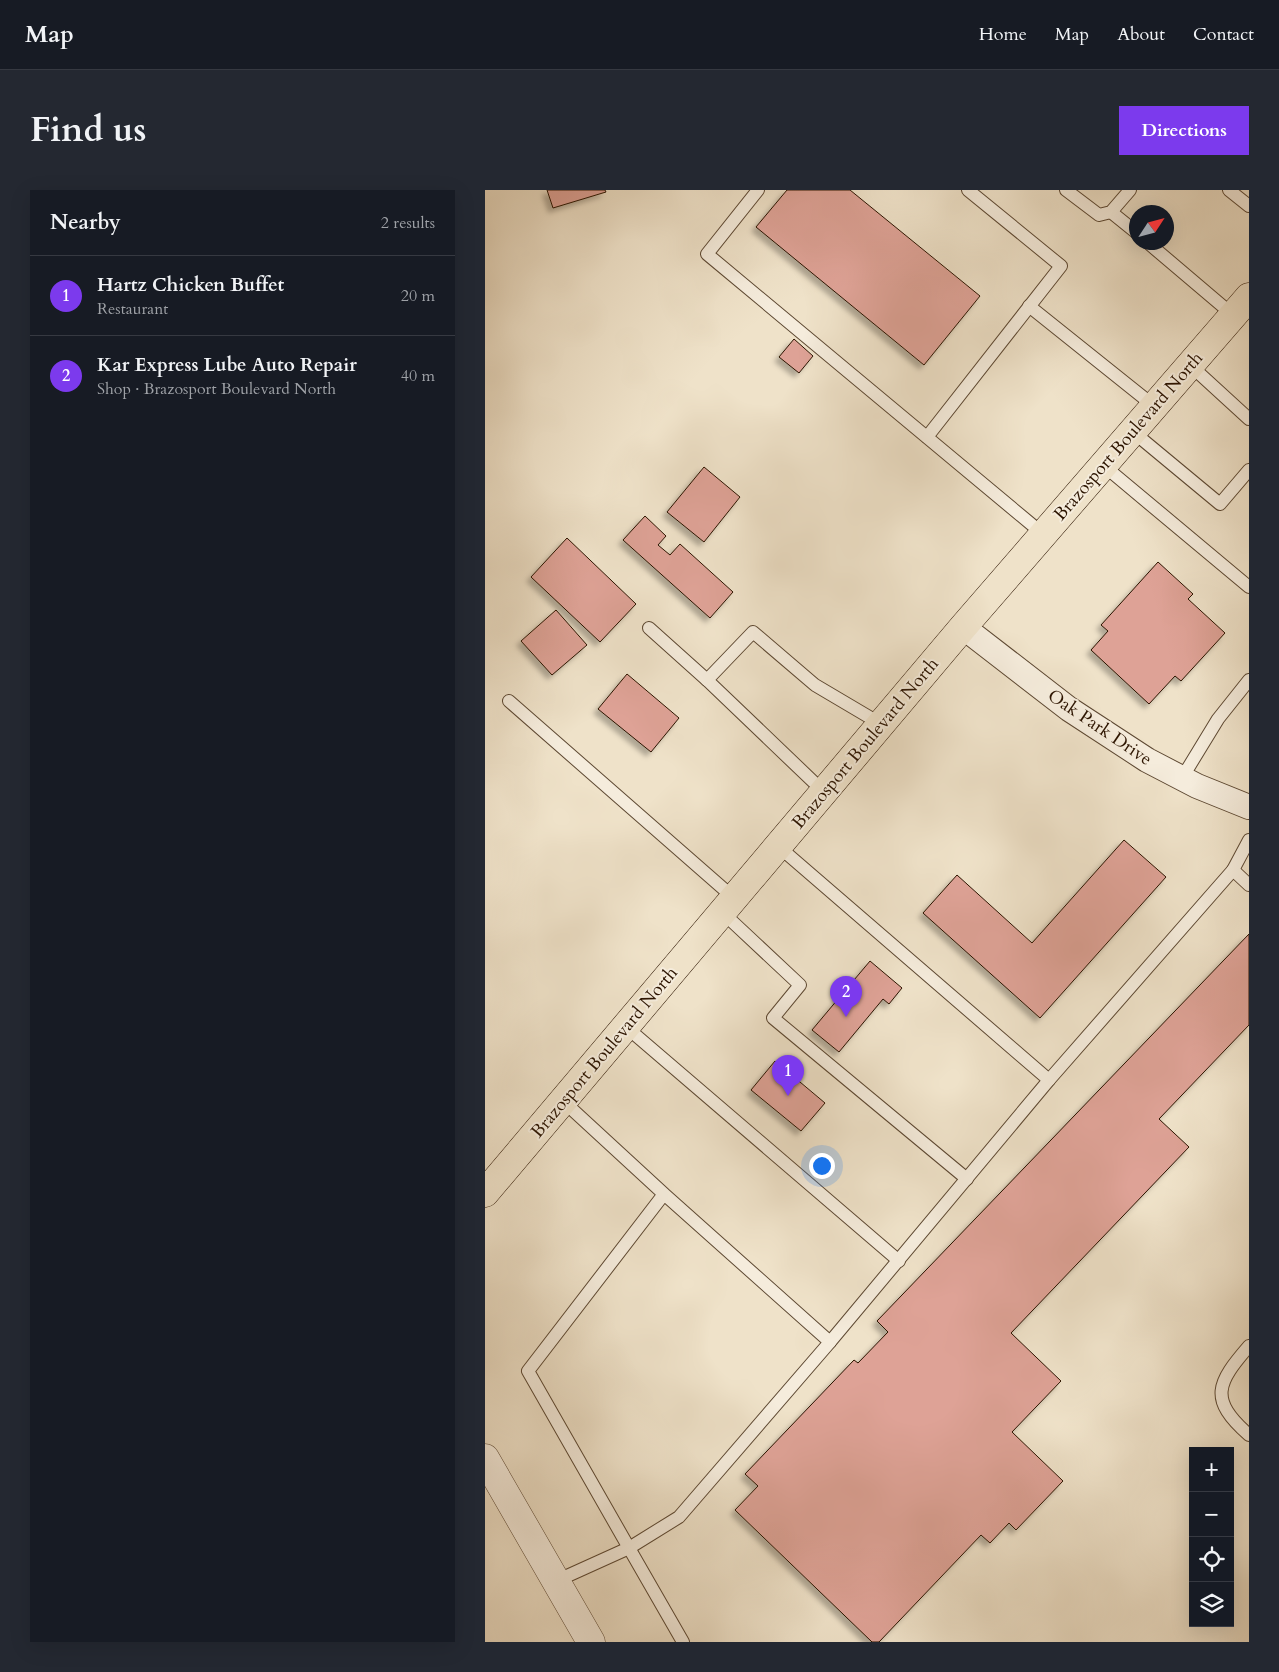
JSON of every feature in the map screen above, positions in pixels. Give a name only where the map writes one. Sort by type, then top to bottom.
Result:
[{"type":"main road","name":"Brazosport Boulevard North","points":[[485,1193],[963,627],[1241,306]]},
{"type":"street","name":"Oak Park Drive","points":[[963,627],[1069,709],[1147,760],[1197,786],[1248,805]]},
{"type":"street","points":[[485,1458],[591,1642]]},
{"type":"lane","points":[[758,190],[707,254],[1043,534]]},
{"type":"lane","points":[[927,436],[1061,266],[968,190]]},
{"type":"lane","points":[[1066,190],[1099,215],[1111,212],[1130,190]]},
{"type":"lane","points":[[1229,190],[1249,206]]},
{"type":"lane","points":[[1111,212],[1129,227]]},
{"type":"lane","points":[[1159,250],[1241,306]]},
{"type":"lane","points":[[1029,306],[1154,406]]},
{"type":"lane","points":[[1189,365],[1249,419]]},
{"type":"lane","points":[[1132,431],[1220,504],[1249,470]]},
{"type":"lane","points":[[1103,465],[1249,587]]},
{"type":"lane","points":[[649,628],[707,680],[824,792]]},
{"type":"lane","points":[[707,680],[753,632],[815,685],[881,724]]},
{"type":"lane","points":[[1182,778],[1218,719],[1249,680]]},
{"type":"lane","points":[[509,701],[728,905],[800,984],[773,1018],[967,1179]]},
{"type":"lane","points":[[556,1581],[629,1548],[679,1517],[830,1342],[1049,1080],[1233,870],[1249,840]]},
{"type":"lane","points":[[778,846],[1049,1080]]},
{"type":"lane","points":[[1233,870],[1249,885]]},
{"type":"lane","points":[[625,1026],[899,1260]]},
{"type":"lane","points":[[563,1100],[664,1194],[830,1342]]},
{"type":"lane","points":[[664,1194],[528,1371],[683,1642]]},
{"type":"lane","points":[[1249,1346],[1227,1373],[1220,1392],[1225,1408],[1231,1418],[1249,1435]]},
{"type":"building","points":[[547,190],[605,190],[606,192],[553,208]]},
{"type":"building","points":[[787,190],[850,190],[980,296],[924,365],[756,227]]},
{"type":"building","points":[[794,339],[813,356],[799,373],[779,357]]},
{"type":"building","points":[[704,467],[740,497],[704,542],[667,512]]},
{"type":"building","points":[[645,516],[666,536],[658,545],[670,555],[680,544],[733,592],[710,618],[623,540]]},
{"type":"building","points":[[567,538],[636,604],[600,642],[531,577]]},
{"type":"building","points":[[1158,562],[1193,594],[1188,599],[1225,633],[1181,681],[1175,676],[1149,704],[1091,650],[1108,631],[1101,625]]},
{"type":"building","points":[[556,610],[587,645],[552,675],[521,641]]},
{"type":"building","points":[[627,674],[679,718],[651,752],[598,709]]},
{"type":"building","points":[[1124,840],[1166,877],[1040,1018],[923,913],[957,875],[1032,943]]},
{"type":"building","points":[[1249,934],[1249,1025],[1159,1119],[1189,1147],[1011,1333],[1061,1381],[1012,1432],[1063,1481],[1016,1530],[1009,1523],[990,1543],[981,1535],[879,1642],[872,1642],[735,1510],[758,1486],[745,1474],[854,1360],[858,1363],[888,1332],[877,1321]]},
{"type":"building","points":[[870,961],[902,988],[889,1004],[883,999],[839,1052],[812,1030]]},
{"type":"building","points":[[775,1061],[825,1103],[801,1131],[751,1090]]},
{"type":"place","name":"Kar Express Lube Auto Repair","points":[[846,1017]]},
{"type":"place","name":"Hartz Chicken Buffet","points":[[788,1096]]}]
